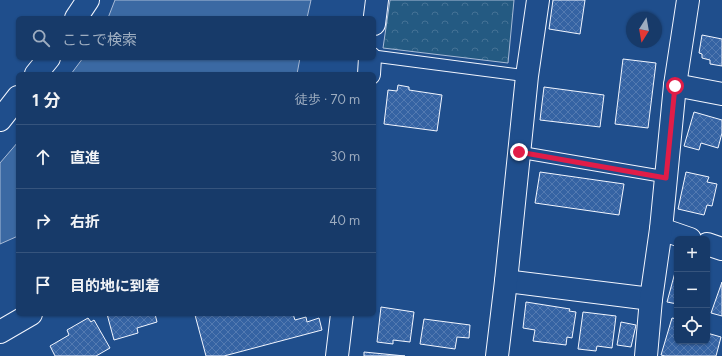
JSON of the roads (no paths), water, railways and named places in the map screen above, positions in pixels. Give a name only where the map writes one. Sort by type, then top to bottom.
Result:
[{"type":"street","points":[[77,16],[88,0]]},
{"type":"street","points":[[375,16],[377,0]]},
{"type":"street","points":[[497,356],[506,281],[526,76],[538,0]]},
{"type":"street","points":[[646,356],[651,299],[661,229],[675,86],[688,0]]},
{"type":"street","points":[[38,72],[47,60]]},
{"type":"street","points":[[368,72],[370,60]]},
{"type":"street","points":[[675,86],[722,94]]},
{"type":"street","points":[[0,120],[16,100]]},
{"type":"street","points":[[661,229],[681,236]]},
{"type":"street","points":[[710,245],[722,249]]},
{"type":"street","points":[[506,281],[651,299]]},
{"type":"street","points":[[0,332],[28,316]]},
{"type":"street","points":[[337,356],[342,316]]},
{"type":"lane","points":[[376,56],[526,76]]},
{"type":"lane","points":[[519,152],[666,178]]}]
